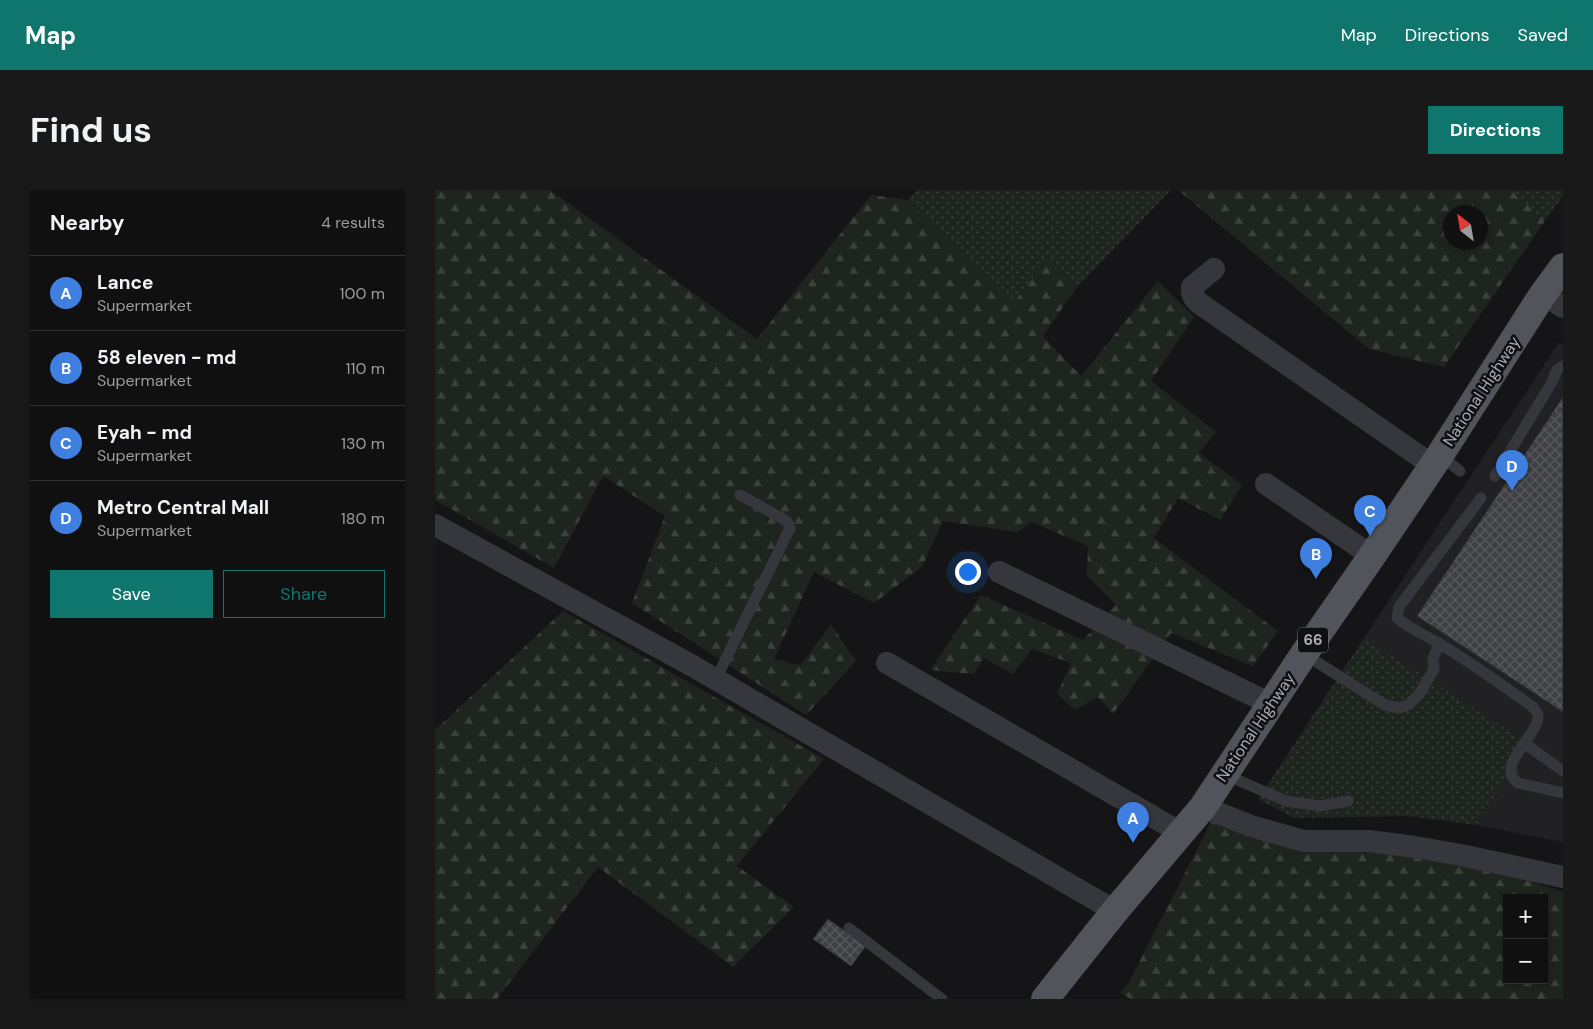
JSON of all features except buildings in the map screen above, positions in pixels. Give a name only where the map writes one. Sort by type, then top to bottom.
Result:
[{"type":"main road","name":"National Highway","points":[[1045,999],[1115,911],[1203,807],[1304,654],[1372,556],[1444,463],[1553,301],[1563,267]]},
{"type":"street","points":[[1214,270],[1192,288],[1193,297],[1199,303],[1444,463]]},
{"type":"street","points":[[1266,484],[1372,556]]},
{"type":"street","points":[[435,525],[716,679],[1115,911]]},
{"type":"street","points":[[999,572],[1271,704]]},
{"type":"street","points":[[887,663],[1181,833]]},
{"type":"street","points":[[1203,807],[1251,826],[1303,841],[1378,842],[1461,855],[1563,877]]},
{"type":"lane","points":[[1495,476],[1551,384],[1557,370],[1563,366]]},
{"type":"lane","points":[[716,679],[790,528],[787,521],[740,495]]},
{"type":"lane","points":[[1481,498],[1399,607],[1397,618],[1407,626],[1439,643],[1533,707],[1538,714],[1537,723],[1512,762],[1510,772],[1513,780],[1518,783],[1563,793]]},
{"type":"lane","points":[[1304,654],[1385,705],[1399,708],[1408,705],[1420,693],[1434,669],[1433,658],[1439,643]]},
{"type":"lane","points":[[1524,743],[1563,771]]},
{"type":"lane","points":[[1224,774],[1286,802],[1320,806],[1348,801]]},
{"type":"lane","points":[[849,928],[942,999]]},
{"type":"shaded area","points":[[1559,342],[1563,345],[1563,842],[1476,825],[1529,743],[1364,638]]},
{"type":"green space","points":[[435,190],[550,190],[757,339],[871,195],[908,200],[1015,301],[1049,256],[1077,287],[1043,336],[1081,376],[1158,281],[1194,317],[1151,381],[1216,432],[1199,453],[1242,485],[1220,520],[1178,498],[1154,538],[1278,631],[1253,666],[1171,633],[1113,714],[1098,697],[1075,710],[1057,694],[1071,663],[1032,649],[1013,674],[984,658],[974,674],[930,670],[981,595],[1083,640],[1116,605],[1087,576],[1088,546],[1031,522],[1018,532],[943,521],[922,567],[874,603],[814,572],[774,659],[801,665],[831,624],[856,661],[806,715],[632,603],[665,516],[603,476],[554,568],[435,500]]},
{"type":"green space","points":[[917,190],[1171,190],[1077,287],[1049,256],[1015,301],[908,200]]},
{"type":"green space","points":[[1178,190],[1512,190],[1545,221],[1444,367],[1369,349]]},
{"type":"green space","points":[[1512,190],[1563,190],[1563,196],[1545,221]]},
{"type":"green space","points":[[563,611],[824,759],[737,866],[794,907],[733,967],[598,867],[497,999],[435,999],[435,730]]},
{"type":"green space","points":[[1364,638],[1529,743],[1476,825],[1408,816],[1294,818],[1258,799]]},
{"type":"green space","points":[[1211,822],[1448,854],[1563,892],[1563,999],[1131,999],[1120,993],[1128,984]]},
{"type":"place","name":"Metro Central Mall","points":[[1512,491]]},
{"type":"place","name":"Eyah - md","points":[[1370,536]]},
{"type":"place","name":"58 eleven - md","points":[[1316,579]]},
{"type":"place","name":"Lance","points":[[1133,843]]}]
